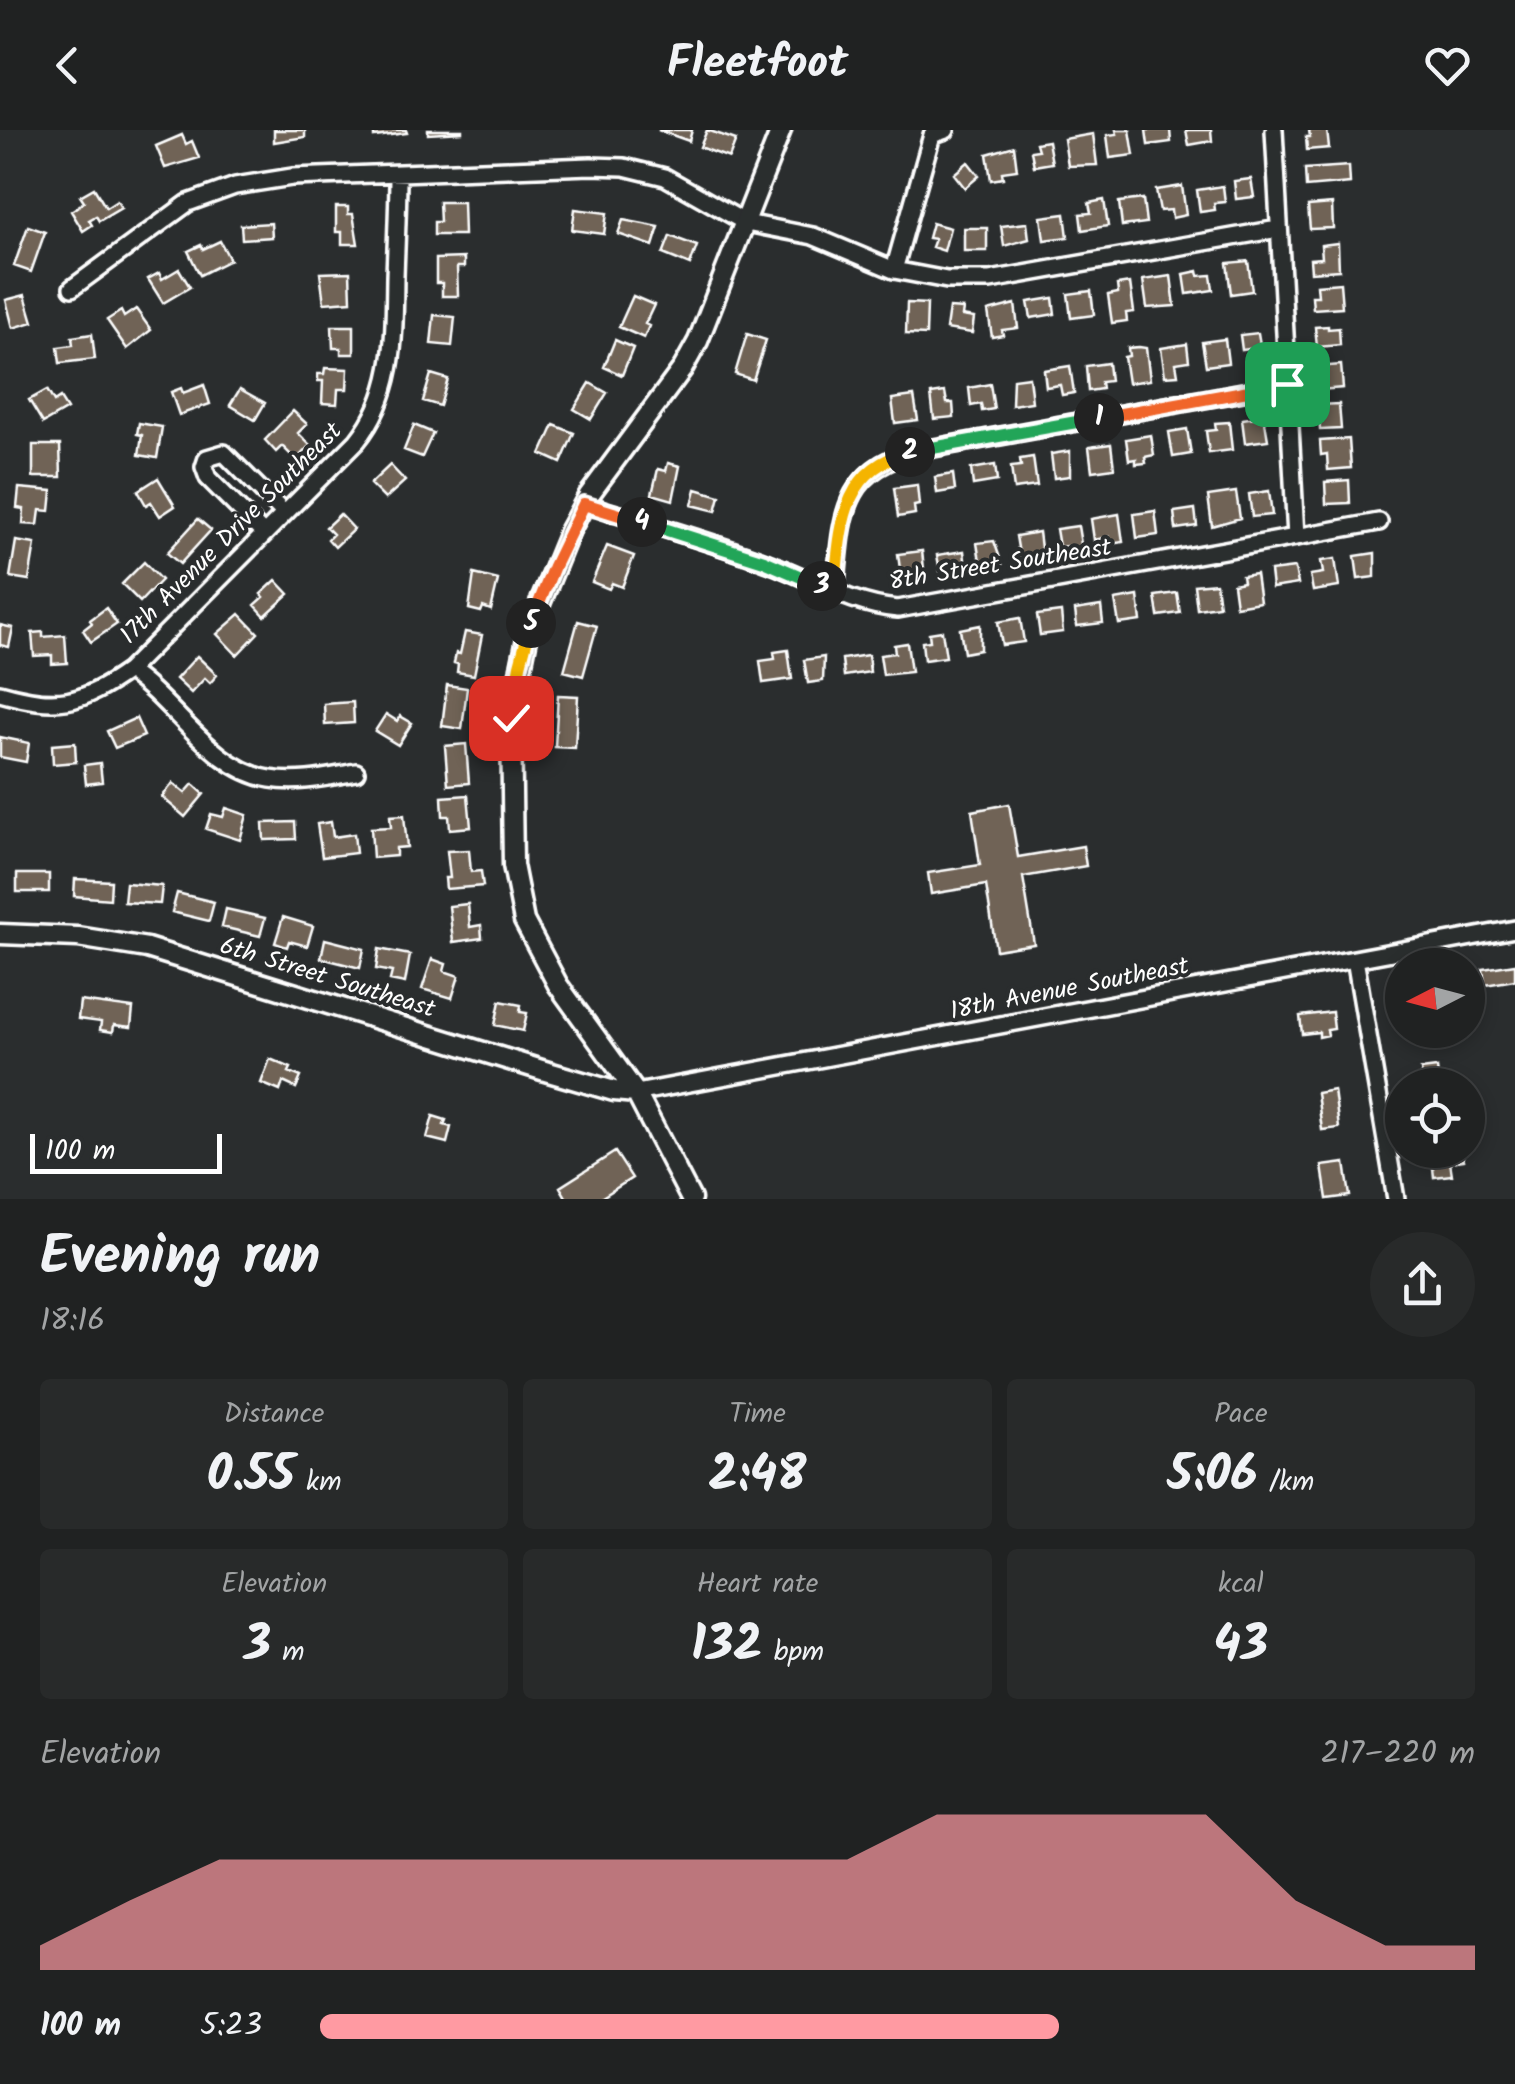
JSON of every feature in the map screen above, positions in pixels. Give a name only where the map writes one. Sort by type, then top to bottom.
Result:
[{"type":"street","points":[[691,1199],[636,1093],[558,986],[531,940],[516,896],[513,864],[511,718],[516,680],[539,600],[584,504],[698,342],[780,130]]},
{"type":"street","points":[[894,270],[926,149],[932,135],[946,130]]},
{"type":"street","points":[[1274,130],[1296,537]]},
{"type":"street","points":[[72,288],[188,203],[220,190],[292,177],[624,167],[665,177],[746,223],[813,236],[894,270],[947,280],[990,280],[1278,229]]},
{"type":"street","name":"17th Avenue Drive Southeast","points":[[0,693],[28,701],[68,703],[86,697],[128,671],[373,421],[390,372],[394,343],[398,175]]},
{"type":"street","points":[[834,594],[846,507],[864,478],[886,460],[1287,384]]},
{"type":"street","points":[[264,534],[208,478],[204,467],[207,458],[224,453],[284,512]]},
{"type":"street","name":"8th Street Southeast","points":[[584,504],[764,561],[834,594],[878,607],[918,607],[1379,522]]},
{"type":"street","points":[[128,671],[160,695],[220,756],[252,775],[289,781],[356,772]]},
{"type":"street","name":"18th Avenue Southeast","points":[[636,1093],[1512,930]]},
{"type":"street","name":"6th Street Southeast","points":[[0,934],[78,936],[147,948],[546,1071],[614,1091],[636,1093]]},
{"type":"street","points":[[1355,959],[1396,1199]]},
{"type":"building","points":[[274,130],[305,130],[305,137],[274,142]]},
{"type":"building","points":[[374,130],[406,130],[407,133],[374,137]]},
{"type":"building","points":[[428,130],[462,130],[462,132],[428,134]]},
{"type":"building","points":[[658,130],[692,130],[689,141]]},
{"type":"building","points":[[707,130],[736,140],[729,158],[700,147]]},
{"type":"building","points":[[1116,130],[1130,130],[1134,155],[1110,158],[1107,135],[1117,134]]},
{"type":"building","points":[[1146,130],[1170,130],[1171,142],[1148,145]]},
{"type":"building","points":[[1186,130],[1211,130],[1212,141],[1189,145]]},
{"type":"building","points":[[1309,130],[1327,130],[1329,148],[1307,150]]},
{"type":"building","points":[[1093,134],[1097,165],[1068,166],[1064,139]]},
{"type":"building","points":[[182,135],[186,144],[192,141],[199,158],[165,168],[156,146]]},
{"type":"building","points":[[1048,141],[1052,163],[1034,166],[1031,151],[1038,150],[1036,143]]},
{"type":"building","points":[[1014,146],[1017,170],[1002,172],[1003,178],[991,180],[987,154]]},
{"type":"building","points":[[968,162],[979,176],[965,188],[954,174]]},
{"type":"building","points":[[1349,166],[1350,183],[1306,187],[1305,169]]},
{"type":"building","points":[[1251,179],[1254,197],[1236,199],[1234,181]]},
{"type":"building","points":[[1182,186],[1186,215],[1172,218],[1171,210],[1160,211],[1156,190]]},
{"type":"building","points":[[1223,186],[1225,202],[1214,203],[1215,210],[1200,212],[1197,190]]},
{"type":"building","points":[[94,188],[106,208],[117,201],[121,208],[99,221],[96,216],[89,220],[92,225],[83,231],[71,211],[84,202],[80,196]]},
{"type":"building","points":[[1143,199],[1146,223],[1122,226],[1119,202]]},
{"type":"building","points":[[1104,200],[1108,226],[1082,230],[1080,214],[1091,213],[1089,203]]},
{"type":"building","points":[[439,202],[463,202],[464,235],[434,235],[434,222],[440,222]]},
{"type":"building","points":[[1332,204],[1333,228],[1310,229],[1308,206]]},
{"type":"building","points":[[336,207],[348,207],[348,214],[353,214],[358,244],[342,244],[342,232],[336,232]]},
{"type":"building","points":[[575,209],[607,213],[604,234],[572,230]]},
{"type":"building","points":[[1065,214],[1068,237],[1044,240],[1041,217]]},
{"type":"building","points":[[623,220],[659,227],[653,246],[618,234]]},
{"type":"building","points":[[271,223],[272,237],[242,239],[241,225]]},
{"type":"building","points":[[932,223],[950,228],[944,251],[932,247],[935,239],[928,238]]},
{"type":"building","points":[[1027,223],[1029,239],[1004,246],[1001,226]]},
{"type":"building","points":[[28,226],[45,232],[31,272],[14,266]]},
{"type":"building","points":[[964,228],[987,228],[987,251],[964,251]]},
{"type":"building","points":[[670,236],[697,246],[690,265],[663,254]]},
{"type":"building","points":[[220,241],[230,260],[200,275],[188,251]]},
{"type":"building","points":[[1338,243],[1339,270],[1311,272],[1310,259],[1322,258],[1321,245]]},
{"type":"building","points":[[464,258],[464,267],[457,267],[458,296],[442,296],[442,283],[436,283],[436,259]]},
{"type":"building","points":[[1248,261],[1252,291],[1231,294],[1227,263]]},
{"type":"building","points":[[179,269],[190,287],[163,303],[148,279],[159,273],[162,279]]},
{"type":"building","points":[[1198,271],[1199,276],[1211,275],[1213,290],[1187,294],[1184,274]]},
{"type":"building","points":[[350,272],[351,301],[324,303],[320,273]]},
{"type":"building","points":[[1171,276],[1175,306],[1147,308],[1143,280]]},
{"type":"building","points":[[1130,283],[1134,312],[1126,313],[1127,321],[1112,323],[1108,295],[1118,293],[1117,285]]},
{"type":"building","points":[[1340,283],[1342,307],[1313,309],[1312,296],[1318,296],[1317,285]]},
{"type":"building","points":[[1091,291],[1094,315],[1071,318],[1068,294]]},
{"type":"building","points":[[25,295],[33,322],[13,328],[6,300]]},
{"type":"building","points":[[633,296],[654,305],[645,324],[649,326],[644,338],[619,327]]},
{"type":"building","points":[[1053,298],[1055,314],[1031,318],[1028,302]]},
{"type":"building","points":[[907,303],[927,304],[926,335],[906,334]]},
{"type":"building","points":[[1015,304],[1018,328],[1002,330],[1003,335],[992,337],[988,311]]},
{"type":"building","points":[[949,308],[963,309],[962,316],[974,318],[972,333],[946,329]]},
{"type":"building","points":[[136,309],[151,330],[127,349],[107,320],[121,311],[124,317]]},
{"type":"building","points":[[434,315],[455,317],[452,346],[431,344]]},
{"type":"building","points":[[332,326],[354,326],[354,354],[341,354],[341,348],[333,348]]},
{"type":"building","points":[[1315,327],[1339,328],[1340,345],[1317,347]]},
{"type":"building","points":[[1258,333],[1262,356],[1250,358],[1249,349],[1242,350],[1240,335]]},
{"type":"building","points":[[92,334],[95,359],[60,363],[58,347],[73,345],[72,337]]},
{"type":"building","points":[[747,334],[766,340],[753,380],[735,374]]},
{"type":"building","points":[[1225,339],[1228,363],[1206,366],[1202,342]]},
{"type":"building","points":[[615,340],[633,348],[622,375],[604,367]]},
{"type":"building","points":[[1187,344],[1189,361],[1176,363],[1178,375],[1165,376],[1161,348]]},
{"type":"building","points":[[1128,348],[1146,348],[1150,380],[1128,383],[1124,357],[1129,356]]},
{"type":"building","points":[[1108,363],[1110,381],[1101,382],[1102,389],[1088,391],[1086,366]]},
{"type":"building","points":[[1341,365],[1343,388],[1319,390],[1317,367]]},
{"type":"building","points":[[1070,366],[1074,393],[1062,395],[1060,385],[1046,387],[1044,370]]},
{"type":"building","points":[[325,368],[348,369],[347,389],[338,389],[337,404],[322,403],[323,381],[318,381],[318,374],[324,374]]},
{"type":"building","points":[[431,374],[448,379],[440,406],[423,401]]},
{"type":"building","points":[[1029,377],[1032,402],[1012,405],[1013,379]]},
{"type":"building","points":[[590,383],[607,393],[591,419],[574,409]]},
{"type":"building","points":[[990,384],[994,409],[982,411],[981,404],[971,406],[969,388]]},
{"type":"building","points":[[204,385],[210,404],[179,415],[171,392],[181,388],[183,393]]},
{"type":"building","points":[[240,389],[265,403],[255,420],[230,405]]},
{"type":"building","points":[[47,390],[54,402],[60,398],[67,409],[43,423],[29,400]]},
{"type":"building","points":[[945,392],[947,403],[953,403],[954,417],[934,419],[931,394]]},
{"type":"building","points":[[914,396],[918,420],[895,423],[892,399]]},
{"type":"building","points":[[1339,404],[1341,429],[1320,430],[1318,405]]},
{"type":"building","points":[[293,411],[307,424],[298,433],[310,445],[296,460],[282,446],[276,452],[265,440]]},
{"type":"building","points":[[1264,416],[1268,440],[1245,443],[1242,419]]},
{"type":"building","points":[[1229,422],[1232,450],[1209,453],[1206,431],[1216,430],[1215,423]]},
{"type":"building","points":[[139,423],[162,427],[157,458],[139,455]]},
{"type":"building","points":[[414,425],[433,433],[422,457],[404,450]]},
{"type":"building","points":[[554,425],[574,433],[561,463],[541,454]]},
{"type":"building","points":[[1187,429],[1191,454],[1173,457],[1169,432]]},
{"type":"building","points":[[1151,435],[1154,455],[1145,457],[1146,463],[1129,460],[1126,439]]},
{"type":"building","points":[[1349,439],[1351,468],[1328,470],[1327,454],[1321,455],[1320,441]]},
{"type":"building","points":[[1111,444],[1114,468],[1092,471],[1089,447]]},
{"type":"building","points":[[33,445],[60,445],[61,477],[33,477]]},
{"type":"building","points":[[1070,451],[1070,476],[1054,478],[1051,454]]},
{"type":"building","points":[[1033,457],[1037,486],[1014,489],[1011,467],[1021,466],[1020,459]]},
{"type":"building","points":[[668,463],[680,466],[673,500],[652,494],[658,469],[666,471]]},
{"type":"building","points":[[390,465],[405,481],[385,499],[370,484]]},
{"type":"building","points":[[995,465],[997,481],[973,485],[971,469]]},
{"type":"building","points":[[953,474],[955,490],[937,493],[935,477]]},
{"type":"building","points":[[158,478],[175,506],[160,516],[151,502],[146,505],[138,491]]},
{"type":"building","points":[[1349,480],[1350,503],[1326,504],[1325,482]]},
{"type":"building","points":[[917,485],[919,505],[914,506],[915,514],[898,517],[894,488]]},
{"type":"building","points":[[19,488],[52,491],[50,511],[40,510],[38,525],[23,524],[24,509],[17,508]]},
{"type":"building","points":[[696,489],[720,496],[716,511],[692,505]]},
{"type":"building","points":[[1269,491],[1272,515],[1252,517],[1249,494]]},
{"type":"building","points":[[1236,492],[1240,518],[1212,526],[1208,496]]},
{"type":"building","points":[[1195,509],[1197,526],[1176,529],[1174,512]]},
{"type":"building","points":[[1155,511],[1158,535],[1137,538],[1134,514]]},
{"type":"building","points":[[340,514],[354,529],[335,547],[328,539],[333,534],[326,527]]},
{"type":"building","points":[[1119,514],[1123,542],[1110,544],[1109,537],[1094,540],[1091,519]]},
{"type":"building","points":[[198,519],[211,530],[180,564],[167,553]]},
{"type":"building","points":[[1078,526],[1082,550],[1069,552],[1068,546],[1059,547],[1056,529]]},
{"type":"building","points":[[1039,532],[1042,556],[1020,560],[1016,536]]},
{"type":"building","points":[[16,541],[35,544],[29,580],[10,577]]},
{"type":"building","points":[[994,541],[1002,564],[981,567],[977,543]]},
{"type":"building","points":[[607,546],[634,556],[622,587],[612,583],[609,589],[592,582]]},
{"type":"building","points":[[922,551],[925,578],[901,577],[898,554]]},
{"type":"building","points":[[964,551],[966,568],[940,571],[937,555]]},
{"type":"building","points":[[1375,553],[1375,577],[1358,579],[1355,556]]},
{"type":"building","points":[[1335,559],[1339,587],[1313,591],[1310,575],[1323,573],[1321,561]]},
{"type":"building","points":[[144,562],[161,580],[140,602],[122,584]]},
{"type":"building","points":[[1295,568],[1298,584],[1272,588],[1270,571]]},
{"type":"building","points":[[474,574],[498,580],[491,610],[469,609]]},
{"type":"building","points":[[1256,574],[1260,602],[1236,606],[1233,584],[1243,582],[1242,576]]},
{"type":"building","points":[[276,580],[289,594],[265,616],[255,605]]},
{"type":"building","points":[[1216,583],[1219,606],[1197,609],[1194,585]]},
{"type":"building","points":[[1177,593],[1180,613],[1158,616],[1155,596]]},
{"type":"building","points":[[1138,596],[1141,621],[1119,624],[1115,600]]},
{"type":"building","points":[[1101,606],[1103,623],[1077,626],[1075,610]]},
{"type":"building","points":[[106,608],[117,624],[91,642],[83,630]]},
{"type":"building","points":[[1061,612],[1063,632],[1040,635],[1037,615]]},
{"type":"building","points":[[240,614],[258,633],[237,655],[217,634]]},
{"type":"building","points":[[1020,618],[1024,642],[1002,645],[998,622]]},
{"type":"building","points":[[578,621],[597,626],[583,676],[564,671]]},
{"type":"building","points":[[0,625],[13,628],[9,647],[0,645]]},
{"type":"building","points":[[980,625],[980,650],[964,653],[960,629]]},
{"type":"building","points":[[942,631],[946,657],[924,660],[922,642],[930,641],[929,633]]},
{"type":"building","points":[[43,632],[43,637],[65,635],[67,663],[52,664],[52,655],[34,656],[32,633]]},
{"type":"building","points":[[465,632],[482,635],[474,675],[457,672],[458,664],[454,663]]},
{"type":"building","points":[[907,643],[911,672],[883,675],[880,655],[895,653],[894,645]]},
{"type":"building","points":[[788,650],[792,679],[763,683],[760,661],[775,659],[774,652]]},
{"type":"building","points":[[868,655],[870,672],[844,676],[842,659]]},
{"type":"building","points":[[197,656],[217,675],[210,683],[205,678],[191,693],[176,679]]},
{"type":"building","points":[[824,657],[823,681],[808,683],[804,660]]},
{"type":"building","points":[[447,685],[467,688],[462,729],[442,726]]},
{"type":"building","points":[[558,695],[578,696],[575,748],[555,747]]},
{"type":"building","points":[[353,702],[354,723],[325,725],[324,704]]},
{"type":"building","points":[[386,714],[397,721],[400,716],[412,723],[398,745],[375,731]]},
{"type":"building","points":[[136,718],[144,736],[115,748],[107,731]]},
{"type":"building","points":[[0,737],[29,743],[26,762],[0,757]]},
{"type":"building","points":[[75,743],[76,762],[53,764],[52,745]]},
{"type":"building","points":[[466,744],[469,783],[448,785],[445,746]]},
{"type":"building","points":[[100,763],[102,782],[86,784],[84,765]]},
{"type":"building","points":[[173,783],[185,793],[193,784],[204,794],[185,817],[162,797]]},
{"type":"building","points":[[468,795],[471,827],[450,829],[449,816],[443,816],[442,797]]},
{"type":"building","points":[[1009,804],[1018,857],[1083,846],[1086,866],[1023,877],[1034,944],[996,950],[986,885],[931,894],[928,873],[980,865],[972,811]]},
{"type":"building","points":[[226,808],[247,815],[240,840],[206,829],[211,814],[223,817]]},
{"type":"building","points":[[404,815],[407,847],[396,848],[396,856],[373,858],[371,828],[391,827],[390,816]]},
{"type":"building","points":[[295,822],[296,839],[264,840],[263,823]]},
{"type":"building","points":[[331,822],[333,837],[354,834],[356,853],[322,857],[317,824]]},
{"type":"building","points":[[469,850],[471,872],[481,871],[483,886],[446,889],[445,878],[450,878],[447,851]]},
{"type":"building","points":[[17,874],[49,874],[49,892],[17,892]]},
{"type":"building","points":[[75,879],[111,881],[110,899],[74,896]]},
{"type":"building","points":[[126,883],[162,886],[160,904],[124,902]]},
{"type":"building","points":[[177,893],[214,902],[209,921],[172,912]]},
{"type":"building","points":[[468,904],[470,927],[481,925],[482,938],[453,942],[449,906]]},
{"type":"building","points":[[226,909],[265,918],[260,936],[222,927]]},
{"type":"building","points":[[283,917],[313,926],[307,946],[289,941],[287,947],[275,943]]},
{"type":"building","points":[[325,939],[364,949],[360,968],[321,958]]},
{"type":"building","points":[[379,949],[410,955],[405,983],[390,980],[392,972],[376,969]]},
{"type":"building","points":[[432,959],[446,964],[444,971],[459,976],[452,998],[422,989]]},
{"type":"building","points":[[1515,964],[1515,980],[1485,985],[1485,969]]},
{"type":"building","points":[[80,1001],[133,1008],[131,1027],[114,1025],[113,1032],[100,1030],[101,1022],[78,1019]]},
{"type":"building","points":[[500,1001],[521,1005],[520,1012],[527,1013],[523,1031],[495,1025]]},
{"type":"building","points":[[1332,1012],[1334,1029],[1327,1030],[1328,1035],[1302,1034],[1300,1016]]},
{"type":"building","points":[[270,1059],[301,1077],[296,1088],[283,1082],[280,1091],[261,1083]]},
{"type":"building","points":[[1334,1090],[1339,1128],[1322,1130],[1317,1093]]},
{"type":"building","points":[[433,1116],[446,1120],[444,1125],[451,1127],[447,1143],[427,1138]]},
{"type":"building","points":[[615,1152],[632,1178],[599,1199],[567,1199],[560,1187]]},
{"type":"building","points":[[1345,1163],[1350,1196],[1327,1199],[1322,1166]]},
{"type":"building","points":[[1433,1168],[1451,1168],[1452,1175],[1434,1177]]},
{"type":"route","points":[[511,718],[520,665],[539,600],[584,504],[764,561],[834,594],[846,507],[864,478],[886,460],[1287,384]]}]
